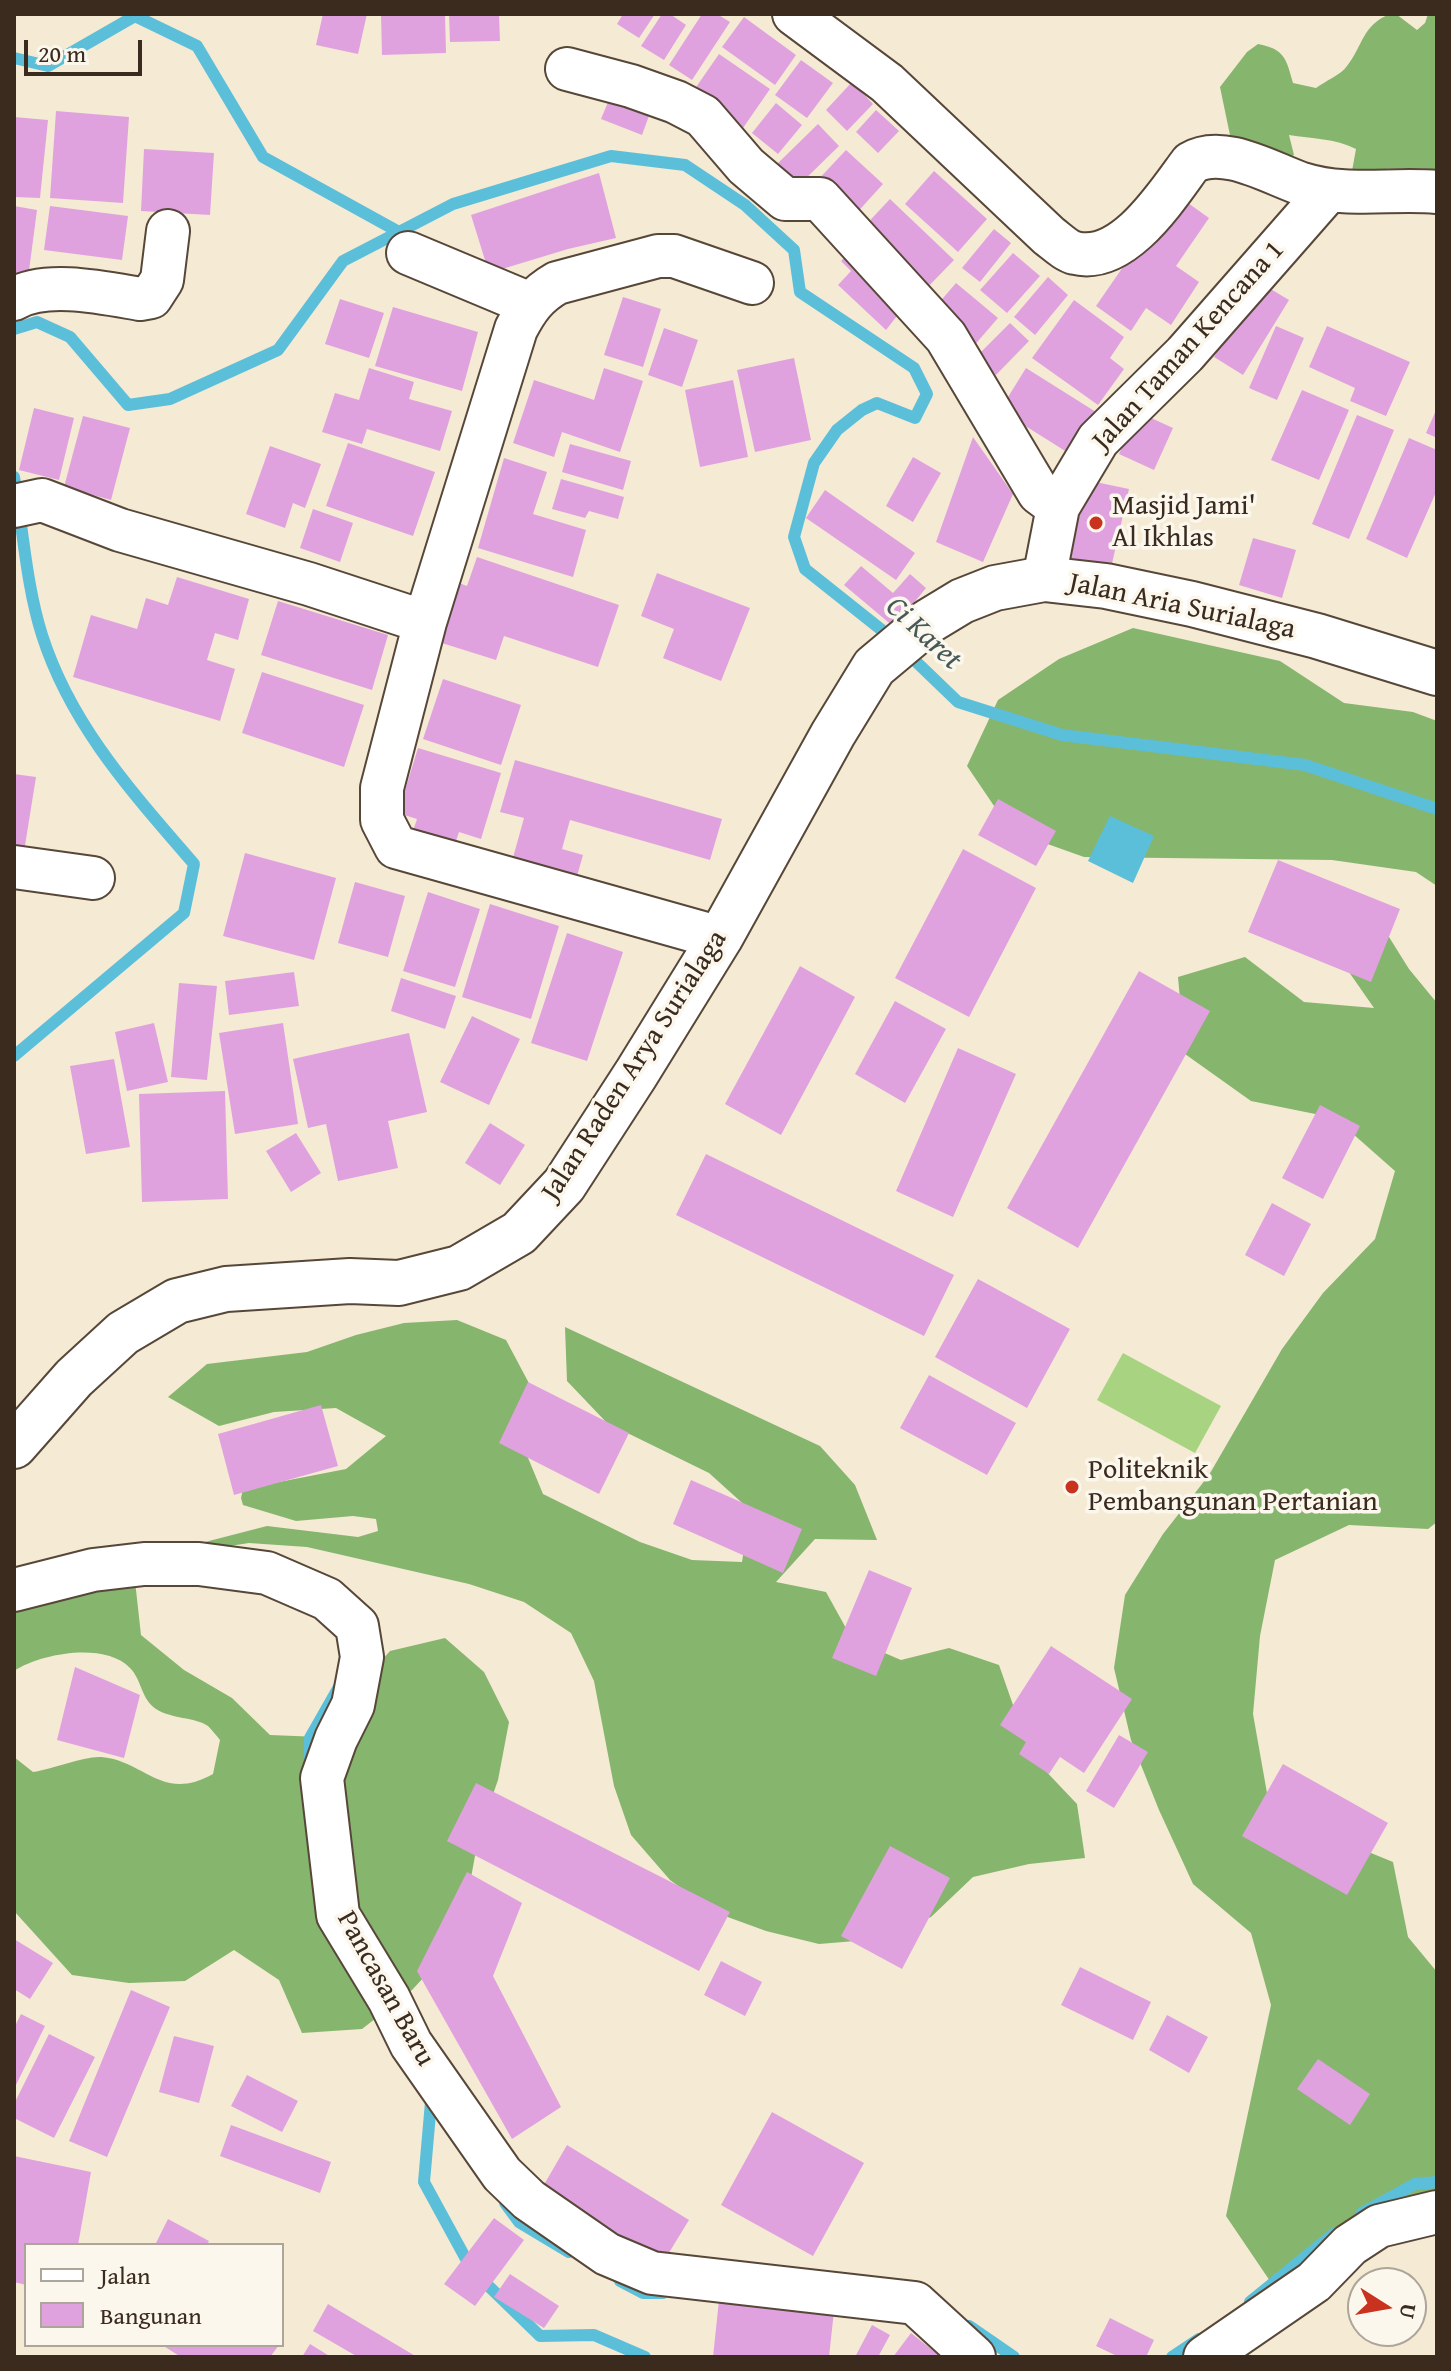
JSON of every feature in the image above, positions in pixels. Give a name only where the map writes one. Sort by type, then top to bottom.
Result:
[{"type":"main road","name":"Jalan Aria Surialaga","points":[[929,621],[962,601],[995,588],[1044,579],[1106,586],[1192,604],[1317,636],[1437,673]]},
{"type":"main road","name":"Jalan Raden Arya Surialaga","points":[[14,1446],[74,1378],[123,1333],[177,1301],[226,1289],[350,1281],[399,1283],[459,1268],[519,1233],[564,1185],[720,938],[833,734],[874,667],[929,621]]},
{"type":"street","points":[[794,14],[887,83],[1049,236],[1073,253],[1100,254],[1129,239],[1191,163],[1203,156],[1235,160],[1328,191],[1437,192]]},
{"type":"street","points":[[567,69],[676,102],[703,116],[746,166],[785,199],[820,199],[946,337],[1039,493],[1058,507]]},
{"type":"street","name":"Jalan Taman Kencana 1","points":[[1044,579],[1058,507],[1098,440],[1185,354],[1328,191]]},
{"type":"street","points":[[14,299],[23,294],[92,292],[140,299],[155,293],[162,280],[168,231]]},
{"type":"street","points":[[408,253],[530,304]]},
{"type":"street","points":[[720,938],[396,847],[382,820],[382,788],[425,622],[516,329],[530,304],[542,291],[557,283],[658,256],[674,256],[752,283]]},
{"type":"street","points":[[22,499],[82,513],[120,530],[309,584],[425,622]]},
{"type":"street","points":[[14,867],[93,878]]},
{"type":"street","name":"Pancasan Baru","points":[[14,1590],[93,1570],[144,1564],[199,1564],[267,1573],[327,1599],[357,1626],[362,1657],[353,1705],[322,1778],[338,1915],[389,1999],[411,2044],[502,2174],[529,2200],[607,2254],[652,2273],[915,2303],[964,2348]]},
{"type":"street","points":[[1205,2357],[1314,2282],[1350,2245],[1379,2226],[1437,2212]]},
{"type":"green space","points":[[1390,14],[1396,14],[1417,30],[1425,23],[1428,14],[1437,14],[1437,170],[1352,171],[1356,149],[1323,139],[1289,135],[1294,155],[1280,161],[1231,140],[1220,87],[1247,52],[1258,44],[1274,49],[1286,61],[1293,83],[1316,88],[1344,69],[1368,30]]},
{"type":"green space","points":[[1133,628],[1280,661],[1344,703],[1413,712],[1437,721],[1437,886],[1416,872],[1332,860],[1084,857],[1011,831],[967,766],[998,700],[1059,659]]},
{"type":"green space","points":[[1369,905],[1409,969],[1437,1003],[1437,1522],[1428,1529],[1349,1525],[1275,1560],[1260,1636],[1253,1714],[1267,1793],[1327,1835],[1393,1862],[1408,1937],[1437,1972],[1437,2198],[1270,2281],[1226,2216],[1271,2005],[1251,1933],[1193,1884],[1131,1740],[1114,1668],[1125,1595],[1163,1534],[1209,1475],[1282,1349],[1323,1293],[1375,1239],[1395,1171],[1335,1118],[1251,1101],[1185,1054],[1178,977],[1245,957],[1304,1002],[1374,1008],[1319,929]]},
{"type":"green space","points":[[457,1320],[506,1340],[531,1387],[521,1441],[543,1494],[640,1542],[692,1560],[742,1562],[750,1510],[709,1473],[607,1423],[567,1381],[565,1327],[820,1446],[855,1485],[877,1540],[815,1539],[776,1582],[826,1592],[852,1639],[901,1660],[949,1648],[999,1665],[1026,1742],[1040,1765],[1077,1804],[1085,1858],[1029,1864],[973,1877],[931,1917],[879,1939],[819,1944],[766,1931],[714,1912],[670,1880],[631,1835],[614,1786],[594,1681],[571,1633],[524,1602],[469,1584],[307,1547],[249,1543],[191,1552],[135,1581],[141,1635],[184,1670],[232,1698],[270,1735],[320,1737],[355,1690],[390,1651],[445,1638],[484,1672],[509,1722],[498,1780],[479,1834],[468,1894],[452,1947],[412,1990],[362,2029],[302,2033],[279,1980],[234,1950],[185,1981],[129,1983],[72,1975],[14,1911],[14,1757],[33,1772],[101,1757],[129,1765],[154,1778],[180,1784],[195,1782],[213,1774],[220,1740],[203,1723],[156,1709],[147,1700],[130,1668],[105,1655],[56,1655],[14,1671],[14,1604],[178,1549],[267,1526],[358,1537],[378,1531],[376,1519],[353,1516],[296,1521],[243,1505],[241,1498],[243,1489],[346,1469],[386,1436],[336,1408],[274,1412],[219,1426],[168,1397],[207,1364],[307,1352],[404,1323]]},
{"type":"green space","points":[[1123,1353],[1221,1406],[1195,1453],[1097,1400]]},
{"type":"water","points":[[1110,816],[1154,836],[1133,883],[1088,861]]},
{"type":"building","points":[[323,14],[367,14],[358,54],[316,45]]},
{"type":"building","points":[[445,14],[446,53],[382,55],[381,15]]},
{"type":"building","points":[[449,14],[499,14],[500,41],[450,42]]},
{"type":"building","points":[[623,14],[655,14],[639,38],[617,24]]},
{"type":"building","points":[[662,14],[670,14],[686,25],[664,60],[641,46]]},
{"type":"building","points":[[702,14],[717,14],[730,22],[692,80],[669,65]]},
{"type":"building","points":[[744,17],[796,55],[775,85],[722,47]]},
{"type":"building","points":[[719,54],[770,89],[743,128],[692,93]]},
{"type":"building","points":[[801,60],[833,83],[807,118],[775,95]]},
{"type":"building","points":[[852,82],[873,104],[847,131],[826,110]]},
{"type":"building","points":[[613,90],[653,105],[642,135],[601,119]]},
{"type":"building","points":[[776,103],[802,125],[778,154],[752,133]]},
{"type":"building","points":[[876,110],[899,131],[878,153],[856,132]]},
{"type":"building","points":[[56,111],[129,117],[123,203],[50,198]]},
{"type":"building","points":[[14,117],[48,120],[40,198],[14,197]]},
{"type":"building","points":[[818,124],[839,146],[796,188],[775,166]]},
{"type":"building","points":[[144,149],[214,153],[210,215],[141,211]]},
{"type":"building","points":[[846,150],[883,184],[853,217],[816,182]]},
{"type":"building","points":[[934,171],[987,219],[958,252],[905,204]]},
{"type":"building","points":[[599,173],[616,238],[489,273],[471,215]]},
{"type":"building","points":[[1174,193],[1209,218],[1176,266],[1199,282],[1171,325],[1146,308],[1131,331],[1096,306]]},
{"type":"building","points":[[890,199],[954,260],[923,292],[860,231]]},
{"type":"building","points":[[14,206],[37,210],[27,286],[14,294]]},
{"type":"building","points":[[50,206],[128,216],[122,260],[44,250]]},
{"type":"building","points":[[994,229],[1011,243],[980,282],[962,268]]},
{"type":"building","points":[[1013,253],[1040,276],[1007,313],[980,290]]},
{"type":"building","points":[[848,254],[904,307],[886,330],[838,285],[851,271],[841,261]]},
{"type":"building","points":[[1048,277],[1068,295],[1035,335],[1014,317]]},
{"type":"building","points":[[1259,282],[1289,300],[1243,375],[1214,357]]},
{"type":"building","points":[[956,283],[998,318],[972,348],[931,312]]},
{"type":"building","points":[[623,297],[661,309],[643,367],[604,355]]},
{"type":"building","points":[[340,299],[384,313],[369,358],[325,344]]},
{"type":"building","points":[[1074,300],[1124,337],[1110,358],[1124,369],[1098,405],[1032,358]]},
{"type":"building","points":[[393,307],[478,332],[462,391],[375,366]]},
{"type":"building","points":[[1010,323],[1029,341],[996,375],[977,356]]},
{"type":"building","points":[[1276,326],[1304,338],[1277,400],[1249,388]]},
{"type":"building","points":[[1327,326],[1410,362],[1386,416],[1350,401],[1355,388],[1309,367]]},
{"type":"building","points":[[664,328],[698,340],[682,387],[648,375]]},
{"type":"building","points":[[794,358],[811,440],[755,452],[737,370]]},
{"type":"building","points":[[369,368],[414,382],[409,399],[452,411],[440,451],[367,429],[362,444],[322,432],[335,393],[359,400]]},
{"type":"building","points":[[604,368],[643,381],[620,452],[562,432],[554,457],[513,443],[534,380],[594,400]]},
{"type":"building","points":[[1026,368],[1096,412],[1070,454],[1000,410]]},
{"type":"building","points":[[733,380],[748,457],[700,467],[685,390]]},
{"type":"building","points":[[1302,390],[1349,410],[1319,480],[1271,460]]},
{"type":"building","points":[[34,408],[74,418],[59,480],[19,470]]},
{"type":"building","points":[[1437,408],[1437,438],[1426,433]]},
{"type":"building","points":[[1138,412],[1173,428],[1154,470],[1119,454]]},
{"type":"building","points":[[1357,415],[1394,430],[1349,539],[1312,524]]},
{"type":"building","points":[[83,416],[130,428],[111,500],[64,487]]},
{"type":"building","points":[[973,437],[1013,494],[983,562],[936,542]]},
{"type":"building","points":[[1409,438],[1437,450],[1437,490],[1407,558],[1366,539]]},
{"type":"building","points":[[348,443],[435,472],[413,536],[326,506]]},
{"type":"building","points":[[570,444],[631,461],[623,490],[562,472]]},
{"type":"building","points":[[270,446],[321,464],[305,508],[293,503],[285,528],[246,514]]},
{"type":"building","points":[[913,457],[941,473],[913,522],[886,506]]},
{"type":"building","points":[[504,458],[547,472],[533,514],[586,530],[573,577],[478,548]]},
{"type":"building","points":[[561,479],[624,497],[618,519],[589,511],[585,518],[552,509]]},
{"type":"building","name":"Masjid Jami' Al Ikhlas","points":[[1081,479],[1129,489],[1111,568],[1063,556]]},
{"type":"building","points":[[825,490],[915,553],[896,580],[806,518]]},
{"type":"building","points":[[313,509],[353,523],[340,562],[300,548]]},
{"type":"building","points":[[1253,538],[1296,550],[1282,598],[1239,585]]},
{"type":"building","points":[[477,557],[619,605],[598,667],[504,636],[496,660],[429,639],[448,579],[467,586]]},
{"type":"building","points":[[861,566],[893,593],[910,574],[926,588],[894,627],[844,585]]},
{"type":"building","points":[[657,573],[750,608],[721,681],[663,658],[674,629],[641,616]]},
{"type":"building","points":[[177,577],[249,599],[238,640],[215,633],[207,660],[235,669],[220,721],[73,677],[91,615],[137,629],[146,598],[168,605]]},
{"type":"building","points":[[278,601],[388,635],[372,690],[261,655]]},
{"type":"building","points":[[262,672],[364,705],[344,767],[242,733]]},
{"type":"building","points":[[443,679],[521,705],[501,765],[423,739]]},
{"type":"building","points":[[418,748],[501,773],[481,839],[459,832],[455,844],[413,831],[417,819],[398,813]]},
{"type":"building","points":[[515,760],[722,819],[710,860],[570,820],[562,849],[583,855],[573,890],[509,872],[524,818],[500,812]]},
{"type":"building","points":[[14,774],[36,777],[23,858],[14,857]]},
{"type":"building","points":[[998,799],[1056,831],[1036,866],[978,835]]},
{"type":"building","points":[[963,849],[1036,888],[969,1017],[895,978]]},
{"type":"building","points":[[245,853],[336,878],[314,960],[223,936]]},
{"type":"building","points":[[1278,860],[1400,909],[1371,982],[1248,932]]},
{"type":"building","points":[[355,882],[405,896],[388,957],[338,943]]},
{"type":"building","points":[[428,892],[480,909],[455,987],[403,971]]},
{"type":"building","points":[[490,904],[559,926],[531,1019],[462,997]]},
{"type":"building","points":[[567,933],[623,952],[587,1061],[531,1043]]},
{"type":"building","points":[[800,966],[855,997],[781,1135],[725,1104]]},
{"type":"building","points":[[1139,971],[1210,1011],[1078,1248],[1007,1208]]},
{"type":"building","points":[[294,972],[299,1006],[229,1015],[225,981]]},
{"type":"building","points":[[401,978],[456,996],[445,1029],[391,1011]]},
{"type":"building","points":[[179,983],[217,986],[207,1080],[171,1077]]},
{"type":"building","points":[[895,1001],[946,1029],[905,1103],[855,1074]]},
{"type":"building","points":[[472,1016],[520,1039],[489,1105],[440,1082]]},
{"type":"building","points":[[154,1023],[168,1082],[127,1091],[115,1032]]},
{"type":"building","points":[[283,1023],[298,1124],[235,1134],[219,1033]]},
{"type":"building","points":[[409,1033],[427,1112],[388,1121],[398,1168],[338,1181],[326,1124],[308,1128],[293,1059]]},
{"type":"building","points":[[958,1048],[1016,1074],[953,1217],[896,1191]]},
{"type":"building","points":[[114,1059],[130,1147],[86,1154],[70,1066]]},
{"type":"building","points":[[225,1091],[228,1199],[142,1202],[139,1094]]},
{"type":"building","points":[[1320,1105],[1360,1126],[1323,1199],[1282,1178]]},
{"type":"building","points":[[490,1123],[525,1145],[500,1185],[465,1163]]},
{"type":"building","points":[[296,1133],[321,1173],[291,1192],[266,1151]]},
{"type":"building","points":[[706,1154],[954,1275],[924,1336],[676,1215]]},
{"type":"building","points":[[1272,1203],[1311,1224],[1284,1276],[1245,1255]]},
{"type":"building","points":[[978,1279],[1070,1329],[1027,1408],[935,1357]]},
{"type":"building","points":[[929,1375],[1016,1423],[987,1475],[900,1428]]},
{"type":"building","points":[[528,1382],[629,1433],[599,1494],[499,1443]]},
{"type":"building","points":[[321,1405],[338,1466],[234,1495],[218,1434]]},
{"type":"building","points":[[691,1480],[802,1529],[783,1573],[673,1524]]},
{"type":"building","points":[[869,1570],[912,1588],[876,1676],[832,1658]]},
{"type":"building","points":[[1051,1646],[1132,1699],[1084,1773],[1060,1757],[1049,1774],[1019,1754],[1026,1742],[1000,1725]]},
{"type":"building","points":[[75,1667],[140,1695],[124,1758],[57,1740]]},
{"type":"building","points":[[1119,1735],[1148,1752],[1114,1808],[1086,1791]]},
{"type":"building","points":[[1283,1764],[1388,1823],[1347,1895],[1242,1836]]},
{"type":"building","points":[[476,1783],[730,1912],[699,1971],[447,1841]]},
{"type":"building","points":[[890,1846],[950,1878],[902,1969],[841,1936]]},
{"type":"building","points":[[467,1872],[522,1903],[493,1976],[561,2107],[512,2139],[417,1971]]},
{"type":"building","points":[[14,1939],[53,1963],[30,1999],[14,1989]]},
{"type":"building","points":[[721,1961],[762,1982],[745,2016],[704,1995]]},
{"type":"building","points":[[1080,1967],[1151,2002],[1133,2040],[1061,2005]]},
{"type":"building","points":[[131,1990],[170,2007],[107,2157],[69,2141]]},
{"type":"building","points":[[21,2014],[45,2026],[14,2089],[14,2028]]},
{"type":"building","points":[[1167,2015],[1208,2037],[1189,2073],[1149,2050]]},
{"type":"building","points":[[49,2034],[95,2057],[54,2138],[14,2118],[14,2104]]},
{"type":"building","points":[[174,2036],[214,2046],[199,2103],[159,2092]]},
{"type":"building","points":[[1318,2059],[1370,2094],[1350,2125],[1297,2089]]},
{"type":"building","points":[[247,2075],[298,2101],[282,2132],[231,2106]]},
{"type":"building","points":[[772,2112],[864,2163],[813,2256],[721,2205]]},
{"type":"building","points":[[231,2125],[331,2162],[320,2193],[220,2156]]},
{"type":"building","points":[[567,2145],[689,2220],[659,2269],[538,2195]]},
{"type":"building","points":[[14,2156],[91,2172],[78,2243],[24,2243],[24,2284],[14,2282]]},
{"type":"building","points":[[494,2218],[524,2240],[475,2306],[444,2284]]},
{"type":"building","points":[[168,2219],[209,2241],[208,2243],[156,2243]]},
{"type":"building","points":[[510,2274],[559,2306],[544,2328],[494,2297]]},
{"type":"building","points":[[719,2300],[834,2311],[829,2357],[713,2357]]},
{"type":"building","points":[[328,2304],[417,2357],[358,2357],[313,2331]]},
{"type":"building","points":[[1110,2318],[1154,2340],[1146,2357],[1119,2357],[1096,2346]]},
{"type":"building","points":[[872,2325],[890,2335],[878,2357],[855,2357]]},
{"type":"building","points":[[911,2333],[941,2357],[893,2357]]},
{"type":"building","points":[[310,2344],[331,2357],[302,2357]]},
{"type":"building","points":[[165,2347],[278,2347],[270,2357],[181,2357]]},
{"type":"waterway","points":[[14,58],[48,66],[135,16],[197,46],[263,157],[399,232]]},
{"type":"waterway","points":[[14,329],[37,322],[70,337],[128,405],[170,399],[278,350],[343,261],[453,204],[611,156],[685,165],[745,205],[794,250],[800,292],[914,368],[927,394],[915,418],[877,403],[862,410],[837,430],[814,463],[794,537],[805,569],[893,639]]},
{"type":"waterway","points":[[14,477],[32,596],[54,668],[69,699],[106,757],[194,864],[184,913],[14,1056]]},
{"type":"waterway","name":"Ci Karet","points":[[906,652],[958,702],[1062,735],[1305,765],[1437,809]]},
{"type":"waterway","points":[[310,1765],[310,1738],[339,1687]]},
{"type":"waterway","points":[[431,2102],[424,2182],[472,2270],[540,2336],[594,2335],[645,2357]]},
{"type":"waterway","points":[[1362,2213],[1415,2184],[1437,2182]]},
{"type":"waterway","points":[[505,2203],[519,2222],[569,2252]]},
{"type":"waterway","points":[[1250,2302],[1335,2233]]},
{"type":"waterway","points":[[620,2281],[643,2293],[663,2293]]},
{"type":"waterway","points":[[969,2326],[1014,2357]]},
{"type":"waterway","points":[[1172,2357],[1199,2339]]},
{"type":"place","name":"Masjid Jami' Al Ikhlas","points":[[1096,523]]},
{"type":"place","name":"Politeknik Pembangunan Pertanian","points":[[1072,1487]]}]
